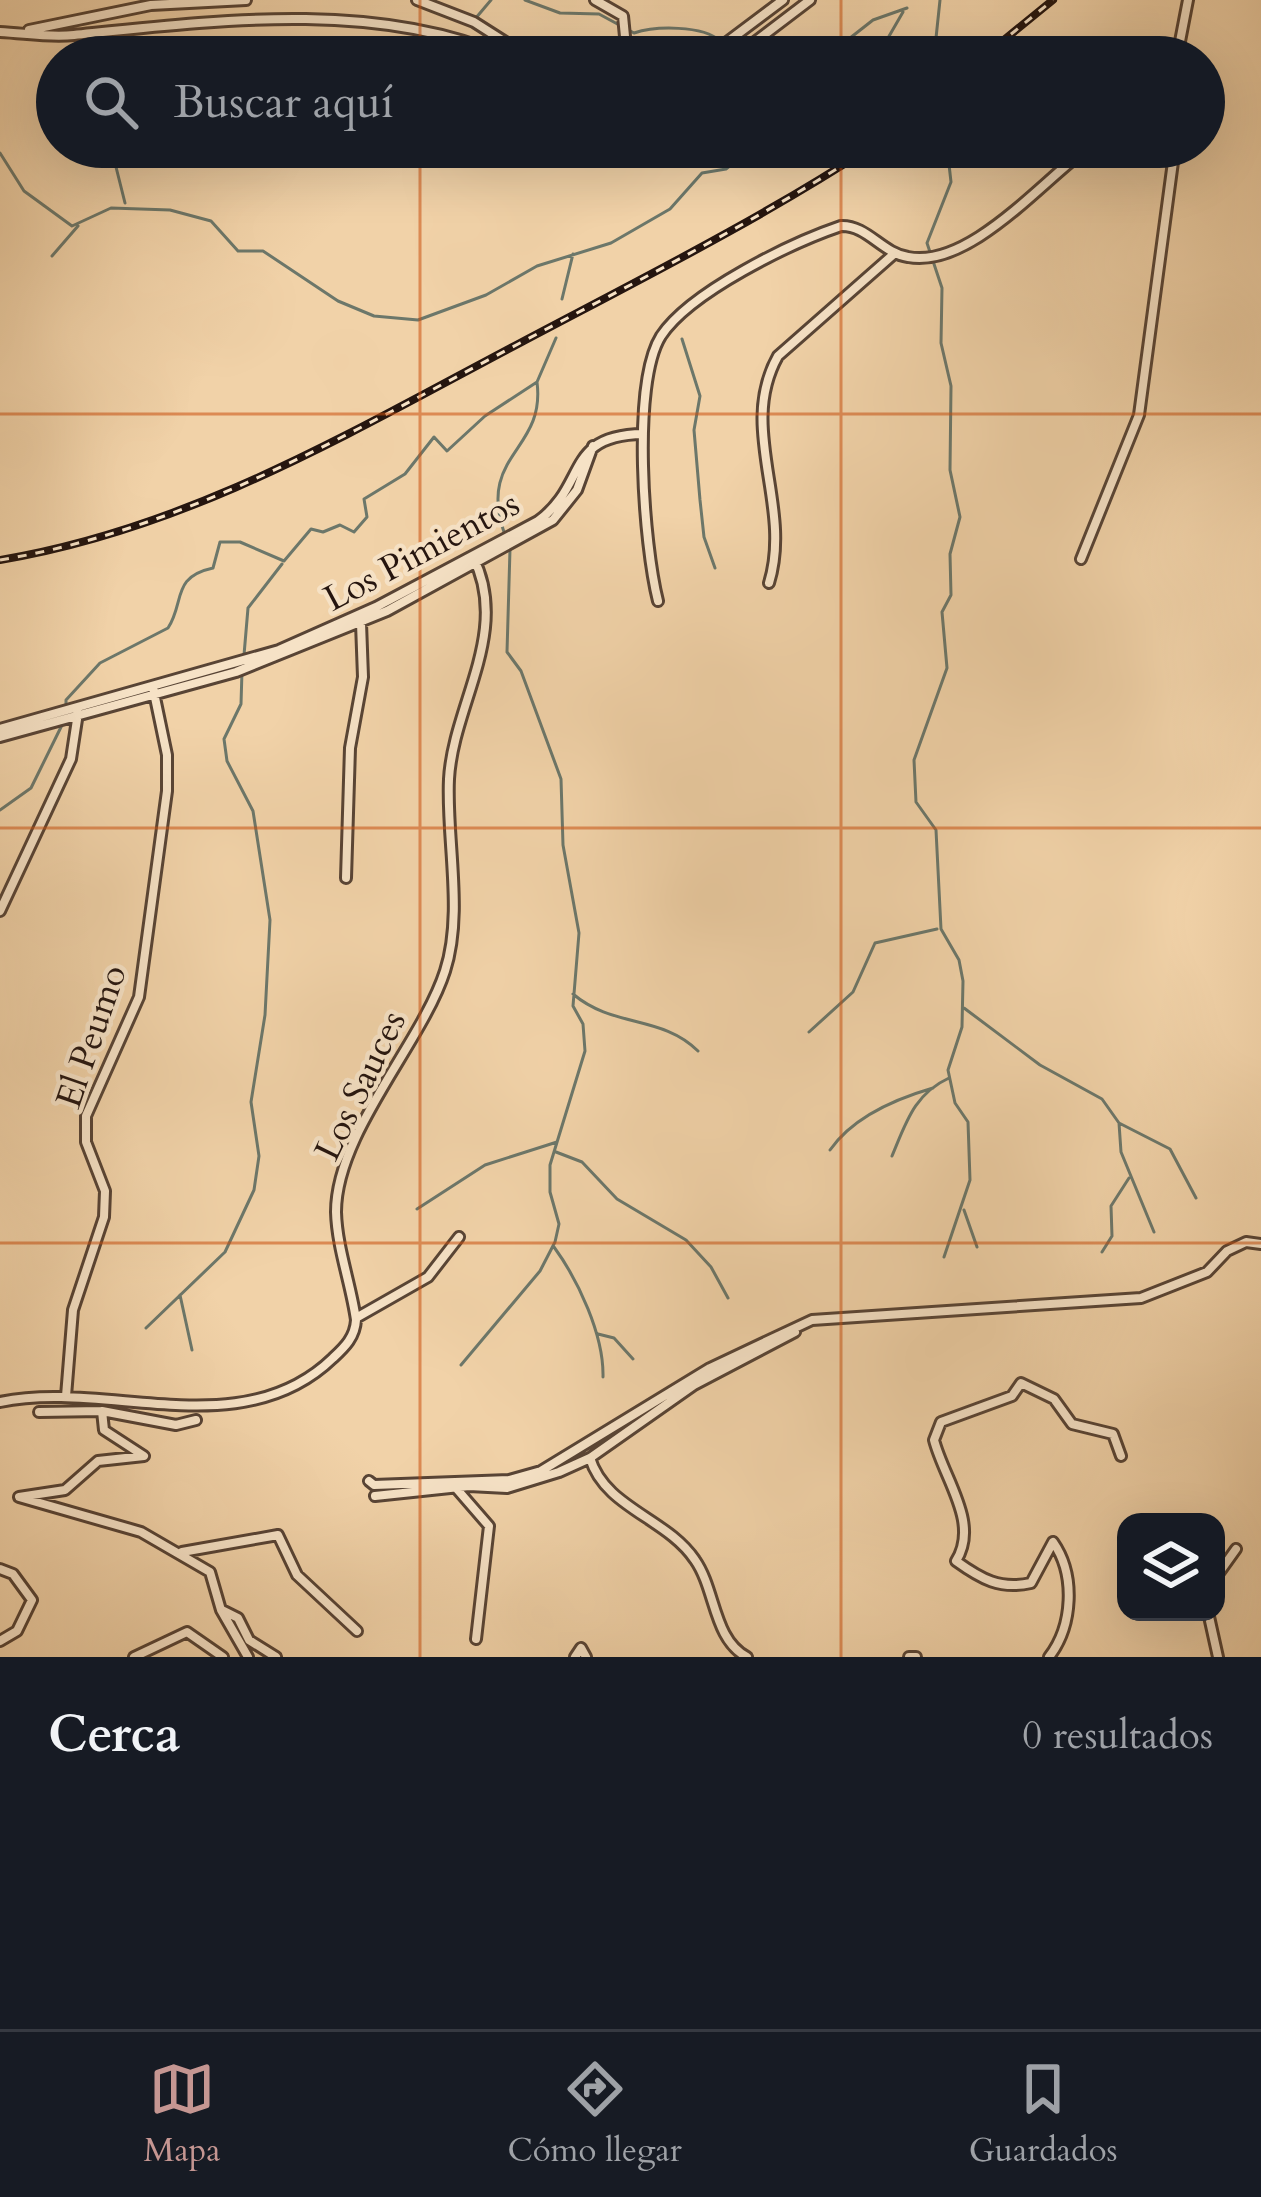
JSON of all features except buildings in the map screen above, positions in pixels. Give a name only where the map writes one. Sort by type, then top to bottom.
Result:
[{"type":"street","points":[[15,32],[151,4],[246,0]]},
{"type":"street","points":[[417,0],[495,36]]},
{"type":"street","points":[[595,0],[623,16],[625,36]]},
{"type":"street","points":[[735,36],[783,0]]},
{"type":"street","points":[[763,36],[810,0]]},
{"type":"street","points":[[1181,36],[1188,0]]},
{"type":"street","points":[[0,32],[71,36],[311,6]]},
{"type":"street","points":[[407,10],[473,36]]},
{"type":"street","points":[[658,601],[649,567],[643,434],[656,345],[694,304],[749,270],[841,226],[857,228],[895,254],[929,258],[965,247],[1063,168]]},
{"type":"street","points":[[1082,559],[1143,417],[1172,168]]},
{"type":"street","points":[[769,583],[779,537],[759,412],[766,378],[778,356],[895,254]]},
{"type":"street","name":"Los Pimientos","points":[[0,733],[154,692],[361,623],[560,513],[577,490],[593,446],[614,435],[643,434]]},
{"type":"street","name":"Los Pimientos","points":[[154,692],[316,635],[475,561]]},
{"type":"street","name":"Los Sauces","points":[[356,1318],[337,1200],[361,1132],[448,961],[449,777],[484,636],[484,582],[475,561]]},
{"type":"street","points":[[346,878],[350,748],[363,677],[361,623]]},
{"type":"street","name":"El Peumo","points":[[66,1396],[74,1310],[104,1217],[104,1191],[86,1142],[86,1116],[135,1013],[147,949],[168,770],[154,692]]},
{"type":"street","points":[[0,910],[71,759],[78,713]]},
{"type":"street","points":[[0,1402],[66,1396],[173,1409],[292,1389],[345,1347],[356,1318],[428,1277],[459,1237]]},
{"type":"street","points":[[369,1481],[374,1485],[508,1480],[541,1471],[710,1368],[812,1320],[1141,1298],[1207,1272],[1227,1251],[1246,1242],[1261,1244]]},
{"type":"street","points":[[375,1496],[527,1484],[590,1458],[694,1385],[795,1332]]},
{"type":"street","points":[[1049,1657],[1064,1637],[1066,1560],[1053,1542],[1031,1583],[1010,1588],[982,1580],[956,1561],[965,1546],[966,1524],[934,1440],[941,1422],[1012,1396],[1021,1383],[1054,1399],[1072,1424],[1113,1434],[1121,1456]]},
{"type":"street","points":[[40,1412],[102,1411],[176,1425],[196,1420]]},
{"type":"street","points":[[102,1411],[104,1430],[144,1456],[98,1460],[65,1490],[20,1497],[141,1532],[210,1572],[220,1610],[248,1657]]},
{"type":"street","points":[[590,1458],[598,1481],[693,1556],[727,1639],[747,1657]]},
{"type":"street","points":[[455,1487],[489,1526],[476,1639]]},
{"type":"street","points":[[181,1552],[278,1535],[297,1575],[357,1631]]},
{"type":"street","points":[[1225,1564],[1236,1549]]},
{"type":"street","points":[[0,1569],[13,1574],[32,1600],[17,1631],[0,1640]]},
{"type":"street","points":[[220,1610],[238,1618],[249,1640],[276,1657]]},
{"type":"street","points":[[1210,1621],[1218,1657]]},
{"type":"street","points":[[134,1657],[187,1632],[223,1657]]},
{"type":"street","points":[[575,1657],[581,1648],[586,1657]]},
{"type":"waterway","points":[[475,19],[491,0]]},
{"type":"waterway","points":[[525,0],[560,13],[599,14],[634,33],[678,28],[712,36]]},
{"type":"waterway","points":[[936,36],[940,0]]},
{"type":"waterway","points":[[853,36],[873,20],[907,8]]},
{"type":"waterway","points":[[889,36],[903,12]]},
{"type":"waterway","points":[[0,153],[24,191],[72,226],[111,208],[170,210],[211,221],[238,251],[263,251],[338,301],[374,316],[418,320],[486,295],[537,266],[611,243],[670,209],[702,173],[727,168]]},
{"type":"waterway","points":[[116,168],[125,203]]},
{"type":"waterway","points":[[944,1257],[970,1180],[968,1122],[955,1103],[948,1070],[962,1027],[963,981],[959,960],[941,929],[936,830],[916,802],[914,760],[947,668],[942,612],[951,595],[950,554],[960,517],[950,470],[951,386],[941,343],[942,288],[927,243],[951,182],[949,168]]},
{"type":"waterway","points":[[52,256],[78,226]]},
{"type":"waterway","points":[[562,299],[573,254]]},
{"type":"waterway","points":[[66,708],[66,700],[100,663],[168,628],[185,584],[213,568],[220,542],[240,542],[284,561],[311,529],[323,532],[340,525],[354,532],[367,517],[364,499],[405,474],[434,437],[447,451],[485,416],[537,382],[556,338]]},
{"type":"waterway","points":[[682,339],[700,396],[694,430],[700,500],[704,537],[715,568]]},
{"type":"waterway","points":[[505,535],[499,487],[532,424],[537,382]]},
{"type":"waterway","points":[[461,1365],[540,1271],[555,1242],[559,1224],[550,1192],[550,1165],[585,1051],[583,1024],[573,1006],[579,933],[563,845],[561,779],[521,671],[507,652],[510,549]]},
{"type":"waterway","points":[[244,655],[248,608],[282,564]]},
{"type":"waterway","points":[[146,1328],[225,1252],[254,1190],[259,1156],[251,1102],[265,1015],[270,920],[253,811],[227,761],[224,739],[241,704],[242,671]]},
{"type":"waterway","points":[[0,810],[31,788],[63,723]]},
{"type":"waterway","points":[[809,1032],[853,992],[875,943],[937,929]]},
{"type":"waterway","points":[[573,994],[604,1012],[669,1032],[698,1051]]},
{"type":"waterway","points":[[964,1008],[1040,1065],[1102,1099],[1119,1123],[1170,1149],[1196,1198]]},
{"type":"waterway","points":[[892,1156],[919,1101],[949,1078]]},
{"type":"waterway","points":[[830,1150],[850,1128],[876,1111],[933,1088]]},
{"type":"waterway","points":[[1119,1123],[1121,1152],[1154,1232]]},
{"type":"waterway","points":[[417,1209],[485,1165],[557,1142]]},
{"type":"waterway","points":[[556,1152],[582,1162],[617,1199],[686,1240],[711,1267],[728,1298]]},
{"type":"waterway","points":[[1102,1252],[1112,1236],[1111,1206],[1129,1178]]},
{"type":"waterway","points":[[964,1210],[977,1247]]},
{"type":"waterway","points":[[554,1247],[588,1309],[603,1377]]},
{"type":"waterway","points":[[180,1295],[192,1350]]},
{"type":"waterway","points":[[598,1334],[614,1338],[633,1359]]},
{"type":"railway","points":[[1009,36],[1053,0]]},
{"type":"railway","points":[[0,560],[138,525],[268,473],[698,249],[837,168]]}]
